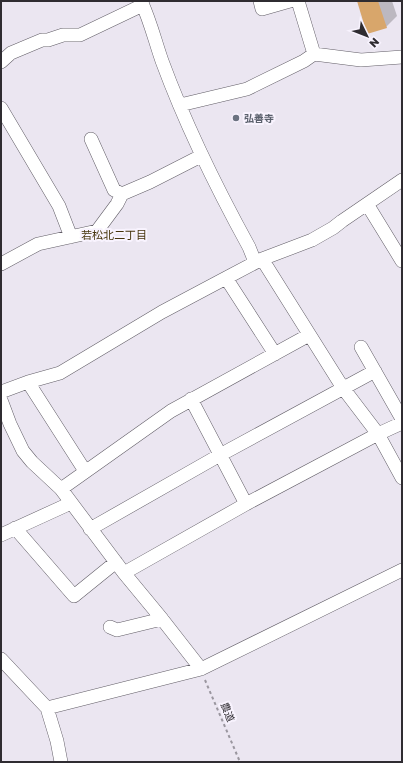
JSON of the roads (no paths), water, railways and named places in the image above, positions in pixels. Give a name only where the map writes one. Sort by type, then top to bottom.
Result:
[{"type":"street","points":[[260,1],[262,9],[290,1]]},
{"type":"street","points":[[298,1],[314,54]]},
{"type":"street","points":[[1,62],[11,53],[42,40],[48,40],[63,35],[80,35],[142,3],[162,61],[201,156],[249,247],[310,335],[343,388],[378,434],[402,478]]},
{"type":"street","points":[[180,105],[247,89],[304,61],[314,54],[361,60],[402,57]]},
{"type":"street","points":[[1,108],[59,206],[71,237]]},
{"type":"street","points":[[91,139],[114,190],[122,194]]},
{"type":"street","points":[[1,264],[38,244],[97,231],[117,204],[122,194],[150,182],[201,156]]},
{"type":"street","points":[[200,669],[90,528],[61,488],[32,462],[23,451],[10,424],[1,400],[28,382],[60,373],[162,312],[259,261],[312,240],[333,228],[402,180]]},
{"type":"street","points":[[366,204],[402,261]]},
{"type":"street","points":[[226,278],[275,354]]},
{"type":"street","points":[[61,488],[171,411],[310,335]]},
{"type":"street","points":[[361,347],[402,419]]},
{"type":"street","points":[[90,528],[374,371]]},
{"type":"street","points":[[28,382],[85,471]]},
{"type":"street","points":[[191,399],[246,504]]},
{"type":"street","points":[[15,528],[74,596],[120,567],[402,423]]},
{"type":"street","points":[[1,535],[71,503]]},
{"type":"street","points":[[47,708],[200,669],[402,570]]},
{"type":"street","points":[[110,627],[117,630],[162,619]]},
{"type":"street","points":[[1,659],[47,708],[57,741],[61,762]]},
{"type":"place","name":"弘善寺","points":[[236,118]]},
{"type":"district","name":"若松北二丁目","points":[[114,235]]}]
